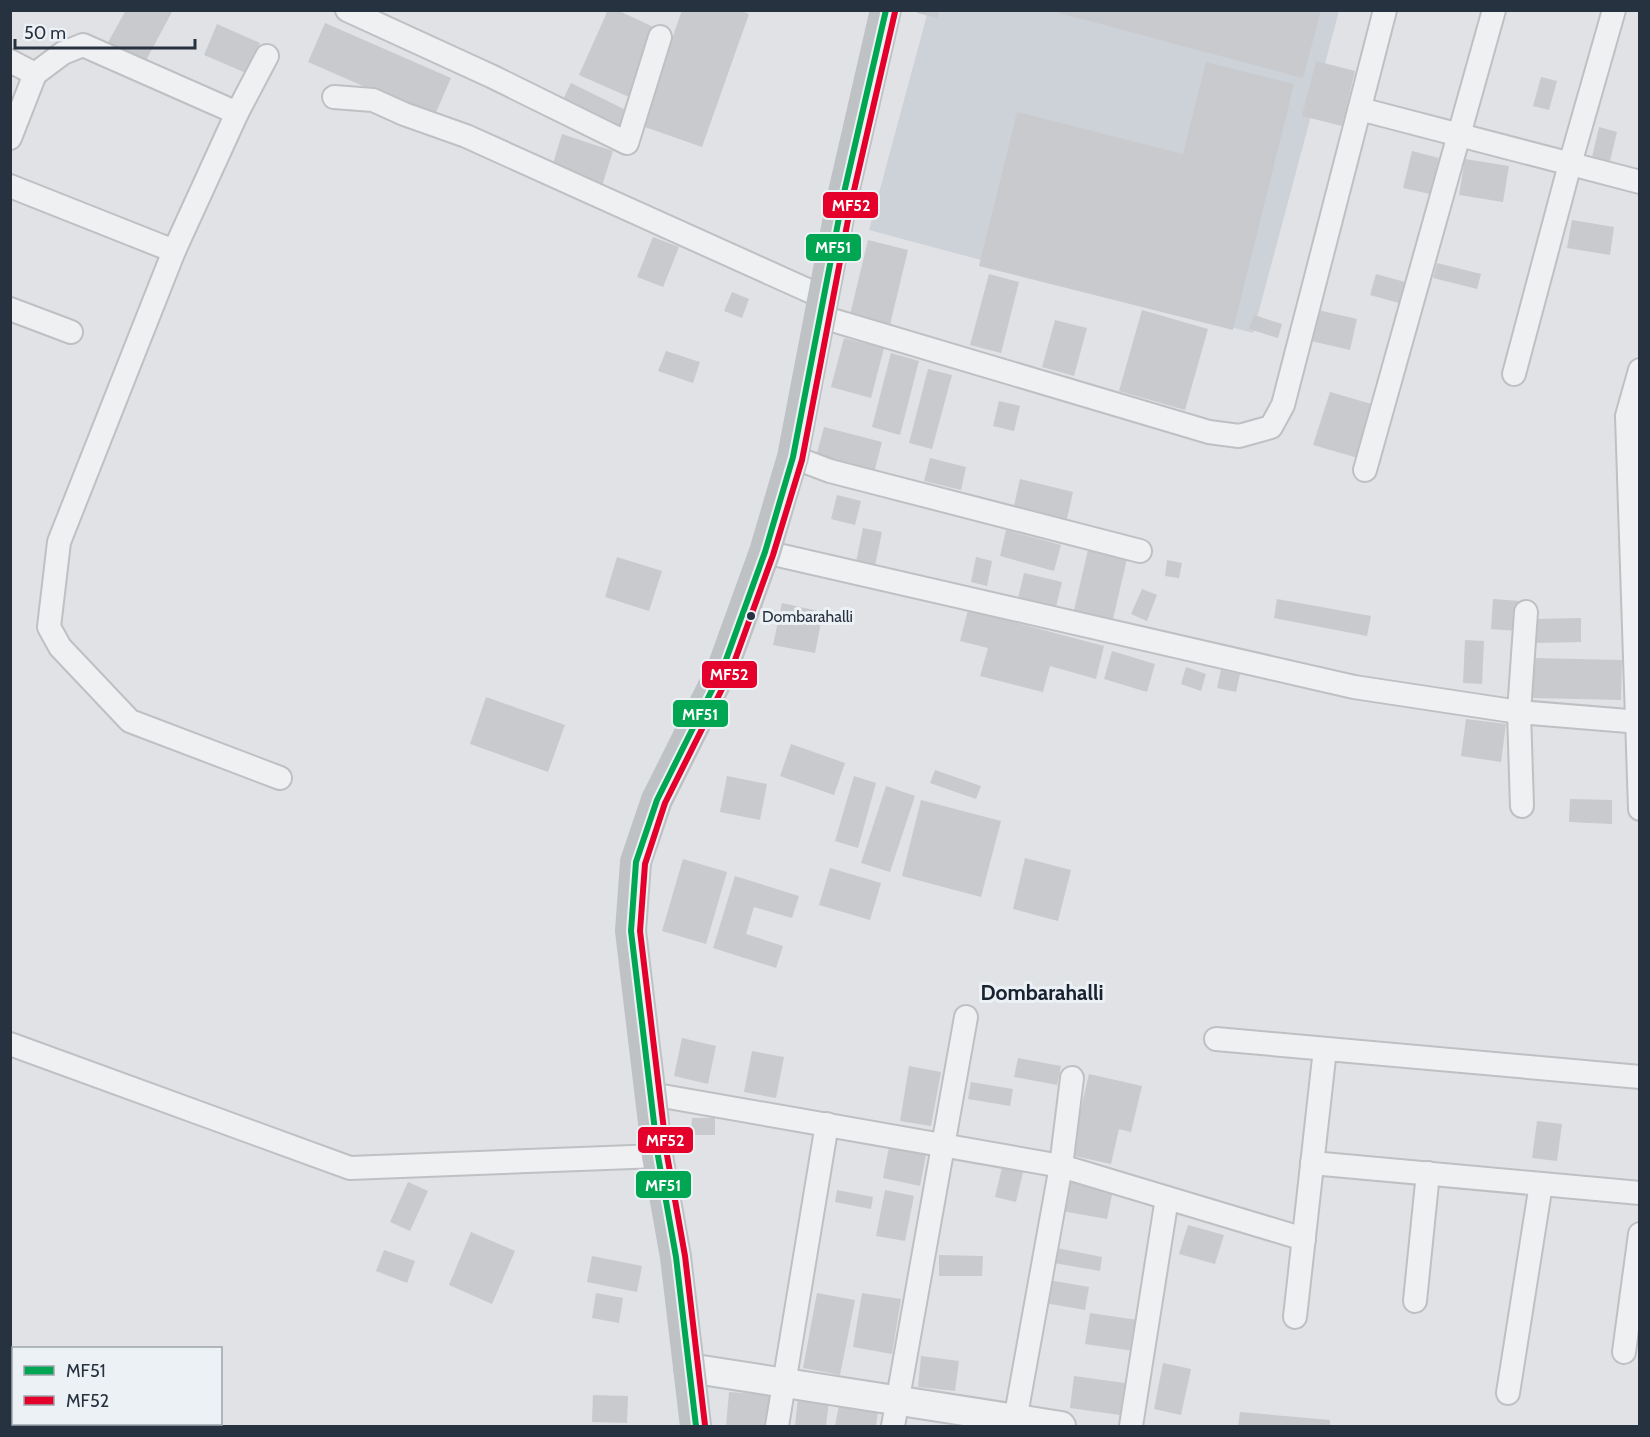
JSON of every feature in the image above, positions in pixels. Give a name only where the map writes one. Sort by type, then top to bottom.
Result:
[{"type":"main road","points":[[696,1426],[675,1257],[658,1156],[631,931],[636,862],[657,801],[723,668],[765,552],[793,456],[843,197],[886,10]]},
{"type":"street","points":[[347,10],[491,76],[627,143],[660,37]]},
{"type":"street","points":[[334,97],[373,100],[404,114],[466,136],[823,308],[1209,432],[1239,436],[1271,428],[1283,405],[1385,10]]},
{"type":"street","points":[[1365,470],[1494,10]]},
{"type":"street","points":[[1514,374],[1614,10]]},
{"type":"street","points":[[10,138],[35,74],[63,53],[83,45],[237,112]]},
{"type":"street","points":[[267,56],[237,112],[174,251],[59,542],[49,627],[60,647],[130,721],[280,777]]},
{"type":"street","points":[[10,61],[35,74]]},
{"type":"street","points":[[1360,109],[1640,182]]},
{"type":"street","points":[[10,186],[174,251]]},
{"type":"street","points":[[10,309],[71,332]]},
{"type":"street","points":[[1640,370],[1633,415],[1640,809]]},
{"type":"street","points":[[793,456],[830,471],[1140,551]]},
{"type":"street","points":[[765,552],[1354,687],[1519,712],[1638,722]]},
{"type":"street","points":[[1522,806],[1519,712],[1526,612]]},
{"type":"street","points":[[895,1414],[966,1017]]},
{"type":"street","points":[[1215,1039],[1640,1077]]},
{"type":"street","points":[[10,1044],[350,1168],[658,1156]]},
{"type":"street","points":[[1295,1317],[1325,1049]]},
{"type":"street","points":[[1014,1423],[1061,1166],[1072,1078]]},
{"type":"street","points":[[651,1094],[1061,1166],[1304,1239]]},
{"type":"street","points":[[777,1426],[827,1124]]},
{"type":"street","points":[[1312,1163],[1640,1193]]},
{"type":"street","points":[[1415,1301],[1428,1173]]},
{"type":"street","points":[[1508,1393],[1541,1184]]},
{"type":"street","points":[[1131,1426],[1167,1198]]},
{"type":"street","points":[[1624,1352],[1640,1234]]},
{"type":"street","points":[[689,1368],[784,1384],[895,1414],[1061,1426]]},
{"type":"shaded area","points":[[928,11],[1339,11],[1253,333],[869,230]]},
{"type":"building","points":[[126,10],[173,10],[143,66],[106,46]]},
{"type":"building","points":[[608,10],[617,10],[660,30],[629,97],[579,75]]},
{"type":"building","points":[[682,10],[739,10],[749,14],[702,147],[642,126]]},
{"type":"building","points":[[917,10],[939,10],[937,18],[917,13]]},
{"type":"building","points":[[1048,10],[1321,10],[1303,78]]},
{"type":"building","points":[[325,23],[451,78],[434,117],[308,62]]},
{"type":"building","points":[[217,24],[260,43],[246,73],[204,55]]},
{"type":"building","points":[[1316,61],[1355,71],[1342,126],[1302,116]]},
{"type":"building","points":[[1206,62],[1294,84],[1233,330],[979,266],[1017,112],[1183,154]]},
{"type":"building","points":[[1541,77],[1557,81],[1549,110],[1533,106]]},
{"type":"building","points":[[571,83],[628,111],[618,131],[561,104]]},
{"type":"building","points":[[1599,127],[1617,132],[1610,161],[1592,157]]},
{"type":"building","points":[[562,134],[613,151],[602,186],[551,170]]},
{"type":"building","points":[[1412,151],[1439,158],[1430,194],[1403,188]]},
{"type":"building","points":[[1465,159],[1509,166],[1503,202],[1459,195]]},
{"type":"building","points":[[1572,220],[1614,227],[1610,255],[1567,248]]},
{"type":"building","points":[[653,237],[679,247],[663,287],[637,277]]},
{"type":"building","points":[[868,240],[908,250],[889,329],[849,319]]},
{"type":"building","points":[[1437,263],[1481,274],[1477,289],[1433,278]]},
{"type":"building","points":[[989,274],[1019,282],[1001,353],[970,345]]},
{"type":"building","points":[[1376,274],[1405,282],[1399,303],[1370,295]]},
{"type":"building","points":[[732,292],[749,299],[742,318],[724,311]]},
{"type":"building","points":[[1142,310],[1208,329],[1185,410],[1119,391]]},
{"type":"building","points":[[1318,310],[1357,319],[1350,350],[1311,341]]},
{"type":"building","points":[[1254,315],[1282,324],[1278,338],[1249,329]]},
{"type":"building","points":[[1055,320],[1087,328],[1074,376],[1042,367]]},
{"type":"building","points":[[844,338],[884,348],[871,398],[831,387]]},
{"type":"building","points":[[666,351],[700,362],[693,383],[658,371]]},
{"type":"building","points":[[891,353],[919,361],[900,435],[872,427]]},
{"type":"building","points":[[928,369],[952,375],[932,449],[909,443]]},
{"type":"building","points":[[1330,392],[1375,405],[1358,458],[1313,445]]},
{"type":"building","points":[[999,401],[1020,406],[1014,431],[993,426]]},
{"type":"building","points":[[824,427],[882,442],[874,473],[816,457]]},
{"type":"building","points":[[930,458],[966,467],[961,490],[924,481]]},
{"type":"building","points":[[1020,479],[1073,492],[1066,523],[1013,510]]},
{"type":"building","points":[[837,495],[861,501],[855,525],[831,519]]},
{"type":"building","points":[[863,528],[882,532],[875,566],[856,562]]},
{"type":"building","points":[[1006,530],[1061,545],[1054,571],[1000,556]]},
{"type":"building","points":[[1088,550],[1127,559],[1113,619],[1074,610]]},
{"type":"building","points":[[617,557],[662,571],[649,611],[605,597]]},
{"type":"building","points":[[976,557],[992,561],[987,586],[971,582]]},
{"type":"building","points":[[1167,560],[1182,563],[1179,578],[1165,576]]},
{"type":"building","points":[[1024,573],[1062,582],[1056,607],[1018,598]]},
{"type":"building","points":[[1142,589],[1157,595],[1147,621],[1131,614]]},
{"type":"building","points":[[1277,599],[1371,616],[1367,636],[1274,618]]},
{"type":"building","points":[[1493,599],[1520,601],[1518,631],[1491,629]]},
{"type":"building","points":[[782,603],[823,612],[815,653],[773,645]]},
{"type":"building","points":[[968,610],[1104,646],[1096,679],[1050,666],[1043,692],[980,676],[988,648],[960,641]]},
{"type":"building","points":[[1581,618],[1581,642],[1537,643],[1537,619]]},
{"type":"building","points":[[1465,640],[1484,641],[1482,684],[1463,683]]},
{"type":"building","points":[[1112,651],[1155,664],[1147,692],[1104,679]]},
{"type":"building","points":[[1533,658],[1622,660],[1621,700],[1533,698]]},
{"type":"building","points":[[1186,667],[1206,674],[1201,691],[1181,684]]},
{"type":"building","points":[[1221,670],[1240,674],[1236,692],[1217,688]]},
{"type":"building","points":[[486,697],[565,725],[548,772],[470,744]]},
{"type":"building","points":[[1466,719],[1506,724],[1501,762],[1461,756]]},
{"type":"building","points":[[791,744],[845,763],[834,795],[780,776]]},
{"type":"building","points":[[935,770],[981,786],[976,799],[930,783]]},
{"type":"building","points":[[727,776],[767,784],[760,820],[720,812]]},
{"type":"building","points":[[854,776],[876,783],[858,848],[835,841]]},
{"type":"building","points":[[886,786],[915,796],[890,872],[861,863]]},
{"type":"building","points":[[1570,799],[1612,800],[1612,824],[1569,822]]},
{"type":"building","points":[[921,800],[1001,821],[981,897],[902,876]]},
{"type":"building","points":[[1025,858],[1071,870],[1058,921],[1013,909]]},
{"type":"building","points":[[683,859],[727,872],[706,944],[662,931]]},
{"type":"building","points":[[830,868],[881,883],[870,920],[819,905]]},
{"type":"building","points":[[735,876],[799,896],[792,918],[754,907],[746,934],[783,946],[776,968],[713,948]]},
{"type":"building","points":[[682,1038],[716,1046],[708,1084],[674,1076]]},
{"type":"building","points":[[752,1051],[784,1057],[776,1098],[744,1092]]},
{"type":"building","points":[[1018,1058],[1061,1066],[1057,1085],[1014,1077]]},
{"type":"building","points":[[909,1066],[941,1072],[931,1126],[900,1121]]},
{"type":"building","points":[[1089,1074],[1142,1086],[1131,1132],[1119,1129],[1111,1164],[1070,1155]]},
{"type":"building","points":[[971,1082],[1013,1089],[1010,1106],[968,1099]]},
{"type":"building","points":[[692,1118],[715,1118],[715,1135],[691,1135]]},
{"type":"building","points":[[1537,1121],[1562,1124],[1557,1161],[1532,1158]]},
{"type":"building","points":[[889,1147],[926,1155],[920,1186],[883,1178]]},
{"type":"building","points":[[1003,1163],[1024,1168],[1016,1202],[995,1197]]},
{"type":"building","points":[[1068,1181],[1113,1190],[1107,1219],[1062,1211]]},
{"type":"building","points":[[408,1182],[428,1191],[410,1231],[390,1222]]},
{"type":"building","points":[[837,1190],[873,1197],[871,1209],[835,1202]]},
{"type":"building","points":[[885,1190],[914,1196],[905,1241],[876,1236]]},
{"type":"building","points":[[1188,1225],[1224,1235],[1215,1264],[1179,1254]]},
{"type":"building","points":[[471,1232],[515,1251],[492,1304],[449,1285]]},
{"type":"building","points":[[1057,1248],[1102,1257],[1100,1271],[1054,1263]]},
{"type":"building","points":[[384,1250],[415,1261],[407,1283],[376,1271]]},
{"type":"building","points":[[939,1255],[983,1256],[982,1276],[939,1276]]},
{"type":"building","points":[[592,1256],[642,1266],[637,1292],[587,1282]]},
{"type":"building","points":[[1049,1280],[1089,1287],[1085,1310],[1045,1303]]},
{"type":"building","points":[[596,1293],[623,1298],[619,1323],[592,1318]]},
{"type":"building","points":[[817,1293],[855,1300],[840,1375],[803,1368]]},
{"type":"building","points":[[862,1293],[901,1299],[892,1354],[853,1347]]},
{"type":"building","points":[[1090,1313],[1138,1320],[1134,1351],[1085,1344]]},
{"type":"building","points":[[921,1356],[959,1361],[955,1391],[918,1387]]},
{"type":"building","points":[[1163,1363],[1191,1369],[1181,1415],[1154,1409]]},
{"type":"building","points":[[1074,1376],[1125,1383],[1120,1415],[1070,1408]]},
{"type":"building","points":[[729,1392],[772,1395],[769,1426],[726,1426]]},
{"type":"building","points":[[593,1395],[628,1396],[627,1423],[592,1422]]},
{"type":"building","points":[[798,1397],[829,1401],[826,1426],[795,1426]]},
{"type":"building","points":[[839,1405],[878,1412],[876,1426],[835,1426]]},
{"type":"building","points":[[1240,1412],[1330,1420],[1330,1426],[1238,1426]]},
{"type":"transit line","name":"MF51","points":[[696,1426],[676,1257],[658,1156],[631,931],[636,862],[657,800],[723,668],[765,552],[793,457],[843,197],[886,10]]},
{"type":"transit line","name":"MF52","points":[[705,1425],[685,1256],[667,1155],[640,931],[645,864],[665,803],[731,671],[773,555],[802,460],[852,199],[895,12]]},
{"type":"place","name":"Dombarahalli","points":[[751,616]]},
{"type":"district","name":"Dombarahalli","points":[[1042,992]]}]
